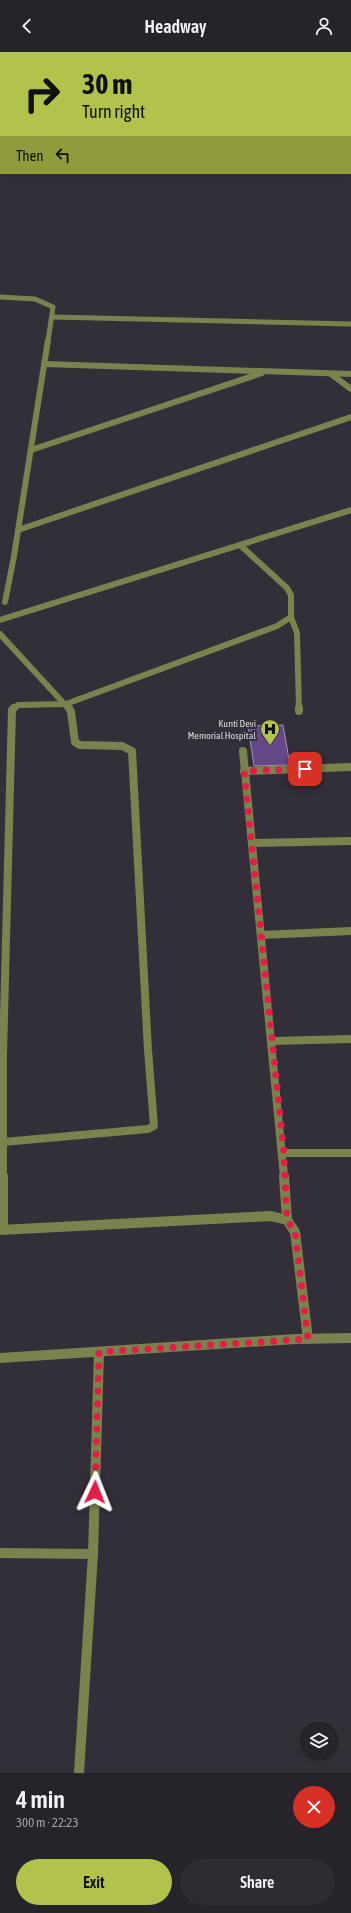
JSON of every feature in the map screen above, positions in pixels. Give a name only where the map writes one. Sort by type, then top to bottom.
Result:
[{"type":"street","points":[[0,297],[46,302],[53,307],[18,530],[5,602]]},
{"type":"street","points":[[52,317],[351,324]]},
{"type":"street","points":[[44,364],[351,374]]},
{"type":"street","points":[[31,450],[266,371]]},
{"type":"street","points":[[330,373],[351,388]]},
{"type":"street","points":[[18,530],[351,417]]},
{"type":"street","points":[[0,620],[351,510]]},
{"type":"street","points":[[240,545],[287,588],[291,594],[292,617],[297,633],[298,711]]},
{"type":"street","points":[[287,1220],[271,1216],[1,1230],[3,1142],[2,1056],[12,710],[18,705],[27,704],[66,704],[269,629],[292,617]]},
{"type":"street","points":[[0,634],[66,704],[71,712],[75,742],[80,745],[122,746],[132,751],[147,1042],[154,1126],[148,1130],[3,1142]]},
{"type":"street","points":[[243,751],[284,1153],[287,1220],[295,1232],[308,1339]]},
{"type":"street","points":[[244,771],[351,767]]},
{"type":"street","points":[[252,843],[351,841]]},
{"type":"street","points":[[261,935],[351,931]]},
{"type":"street","points":[[272,1041],[351,1039]]},
{"type":"street","points":[[284,1153],[351,1153]]},
{"type":"street","points":[[0,1358],[308,1339],[351,1338]]},
{"type":"street","points":[[78,1773],[93,1554],[99,1352]]},
{"type":"street","points":[[0,1553],[93,1554]]},
{"type":"building","points":[[283,725],[290,765],[254,766],[248,726]]},
{"type":"place","name":"Kunti Devi Memorial Hospital","points":[[270,746]]},
{"type":"route","points":[[95,1492],[99,1352],[308,1339],[295,1232],[287,1220],[284,1153],[244,771],[305,769]]}]
